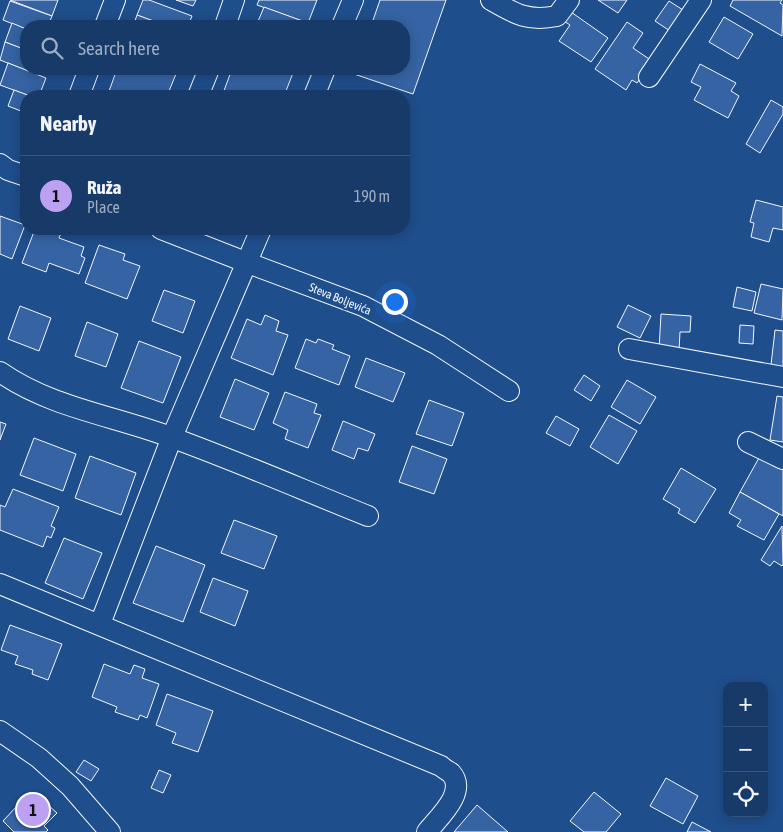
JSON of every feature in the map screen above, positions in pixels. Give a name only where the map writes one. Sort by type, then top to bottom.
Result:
[{"type":"street","points":[[107,20],[115,0]]},
{"type":"street","points":[[227,20],[234,0]]},
{"type":"street","points":[[345,20],[353,0]]},
{"type":"street","points":[[491,0],[527,18],[541,19],[557,16],[569,0]]},
{"type":"street","points":[[649,77],[701,0]]},
{"type":"street","points":[[81,90],[87,75]]},
{"type":"street","points":[[200,90],[207,75]]},
{"type":"street","points":[[316,90],[323,75]]},
{"type":"street","points":[[0,164],[8,170],[20,174]]},
{"type":"street","name":"Steva Boljevića","points":[[176,235],[248,264],[363,306],[438,345],[509,391]]},
{"type":"street","points":[[100,624],[172,437],[260,235]]},
{"type":"street","points":[[629,349],[783,377]]},
{"type":"street","points":[[0,372],[12,380],[50,398],[172,437],[368,516]]},
{"type":"street","points":[[748,442],[783,459]]},
{"type":"street","points":[[0,584],[440,766],[451,774],[456,788],[452,801],[427,832]]},
{"type":"street","points":[[0,731],[39,758],[70,786],[110,832]]},
{"type":"building","points":[[10,0],[58,0],[52,16]]},
{"type":"building","points":[[143,0],[149,0],[192,16],[190,20],[151,20],[137,15]]},
{"type":"building","points":[[176,0],[196,0],[193,6]]},
{"type":"building","points":[[259,0],[317,0],[309,20],[300,20],[257,5]]},
{"type":"building","points":[[380,0],[446,0],[413,94],[410,93],[410,90],[401,90],[357,75],[410,75],[410,20],[373,20]]},
{"type":"building","points":[[598,0],[627,0],[618,13]]},
{"type":"building","points":[[733,0],[782,0],[780,3],[783,5],[782,36],[730,6]]},
{"type":"building","points":[[10,1],[52,16],[50,20],[20,20],[20,27],[3,20]]},
{"type":"building","points":[[669,1],[683,10],[670,31],[655,21]]},
{"type":"building","points":[[264,7],[300,20],[259,20]]},
{"type":"building","points":[[571,12],[608,38],[591,62],[559,41],[570,25],[564,21]]},
{"type":"building","points":[[137,15],[151,20],[135,20]]},
{"type":"building","points":[[724,17],[753,34],[738,59],[709,42]]},
{"type":"building","points":[[627,22],[643,33],[633,48],[652,61],[637,83],[632,80],[626,90],[595,69]]},
{"type":"building","points":[[12,23],[20,26],[20,48],[5,42]]},
{"type":"building","points":[[5,42],[20,48],[20,68],[0,60]]},
{"type":"building","points":[[8,63],[20,68],[20,75],[38,75],[46,78],[41,90],[20,90],[20,92],[0,85]]},
{"type":"building","points":[[700,64],[736,83],[731,91],[739,96],[728,118],[694,100],[701,87],[691,82]]},
{"type":"building","points":[[115,75],[176,75],[169,90],[109,90]]},
{"type":"building","points":[[230,75],[292,75],[286,90],[224,90]]},
{"type":"building","points":[[14,90],[20,92],[20,111],[8,106]]},
{"type":"building","points":[[771,100],[783,107],[783,114],[760,153],[746,144]]},
{"type":"building","points":[[756,200],[783,207],[783,230],[773,228],[769,242],[751,237],[754,223],[750,222]]},
{"type":"building","points":[[0,216],[20,223],[21,235],[12,259],[0,254]]},
{"type":"building","points":[[33,235],[60,235],[59,238],[84,247],[81,256],[85,258],[79,274],[49,263],[46,272],[22,263]]},
{"type":"building","points":[[99,245],[125,254],[123,260],[140,266],[127,299],[85,283]]},
{"type":"building","points":[[761,284],[783,289],[782,320],[754,313]]},
{"type":"building","points":[[737,287],[756,292],[752,311],[733,307]]},
{"type":"building","points":[[164,290],[195,301],[183,333],[152,321]]},
{"type":"building","points":[[628,305],[651,316],[640,338],[617,327]]},
{"type":"building","points":[[20,306],[51,318],[39,351],[8,339]]},
{"type":"building","points":[[661,314],[691,316],[690,332],[680,332],[679,351],[659,350]]},
{"type":"building","points":[[265,315],[279,321],[276,331],[288,335],[273,375],[231,358],[247,319],[261,325]]},
{"type":"building","points":[[87,322],[118,334],[106,367],[75,356]]},
{"type":"building","points":[[740,325],[754,326],[753,344],[739,343]]},
{"type":"building","points":[[775,330],[783,331],[783,367],[771,365]]},
{"type":"building","points":[[306,339],[316,343],[318,339],[334,345],[332,349],[350,356],[339,385],[295,368]]},
{"type":"building","points":[[139,341],[181,357],[163,403],[121,388]]},
{"type":"building","points":[[366,358],[405,373],[393,402],[355,387]]},
{"type":"building","points":[[584,375],[600,386],[591,401],[574,390]]},
{"type":"building","points":[[235,379],[269,393],[254,430],[220,417]]},
{"type":"building","points":[[627,380],[656,397],[640,424],[611,407]]},
{"type":"building","points":[[285,392],[317,404],[314,413],[321,415],[308,448],[285,439],[288,430],[273,423]]},
{"type":"building","points":[[777,396],[783,397],[783,442],[770,440]]},
{"type":"building","points":[[429,400],[464,413],[452,446],[416,434]]},
{"type":"building","points":[[609,415],[637,431],[618,464],[590,447]]},
{"type":"building","points":[[556,416],[579,429],[570,446],[546,433]]},
{"type":"building","points":[[343,421],[375,434],[368,451],[358,448],[354,459],[332,450]]},
{"type":"building","points":[[0,422],[6,424],[0,440]]},
{"type":"building","points":[[34,438],[76,454],[63,491],[20,475]]},
{"type":"building","points":[[412,446],[447,459],[434,494],[399,482]]},
{"type":"building","points":[[90,456],[136,473],[121,515],[75,498]]},
{"type":"building","points":[[760,456],[783,469],[783,516],[740,492]]},
{"type":"building","points":[[681,468],[716,489],[695,523],[678,513],[680,509],[663,499]]},
{"type":"building","points":[[13,489],[59,507],[51,526],[55,528],[51,538],[47,536],[43,547],[0,530],[0,505],[5,507]]},
{"type":"building","points":[[740,492],[779,514],[764,540],[737,526],[741,520],[729,513]]},
{"type":"building","points":[[234,520],[277,536],[264,569],[221,553]]},
{"type":"building","points":[[782,526],[783,564],[782,566],[774,561],[770,566],[761,560]]},
{"type":"building","points":[[64,538],[102,553],[83,599],[45,583]]},
{"type":"building","points":[[156,546],[205,565],[183,622],[133,603]]},
{"type":"building","points":[[213,578],[248,591],[235,626],[200,612]]},
{"type":"building","points":[[10,625],[62,644],[48,680],[32,674],[33,670],[15,664],[18,656],[1,650]]},
{"type":"building","points":[[104,664],[130,674],[134,665],[145,669],[142,678],[159,684],[147,718],[140,715],[138,720],[115,712],[117,707],[92,697]]},
{"type":"building","points":[[167,694],[213,711],[198,752],[172,743],[176,733],[156,725]]},
{"type":"building","points":[[84,760],[99,769],[91,781],[76,772]]},
{"type":"building","points":[[159,770],[171,775],[163,793],[151,788]]},
{"type":"building","points":[[666,778],[698,796],[683,824],[650,806]]},
{"type":"building","points":[[30,792],[45,806],[47,804],[57,813],[44,826],[48,830],[46,832],[14,832],[3,821]]},
{"type":"building","points":[[594,792],[621,814],[606,832],[584,832],[570,821]]},
{"type":"building","points":[[477,805],[508,832],[454,832]]},
{"type":"building","points":[[692,822],[711,832],[687,832]]},
{"type":"place","name":"Ruža","points":[[33,810]]}]
